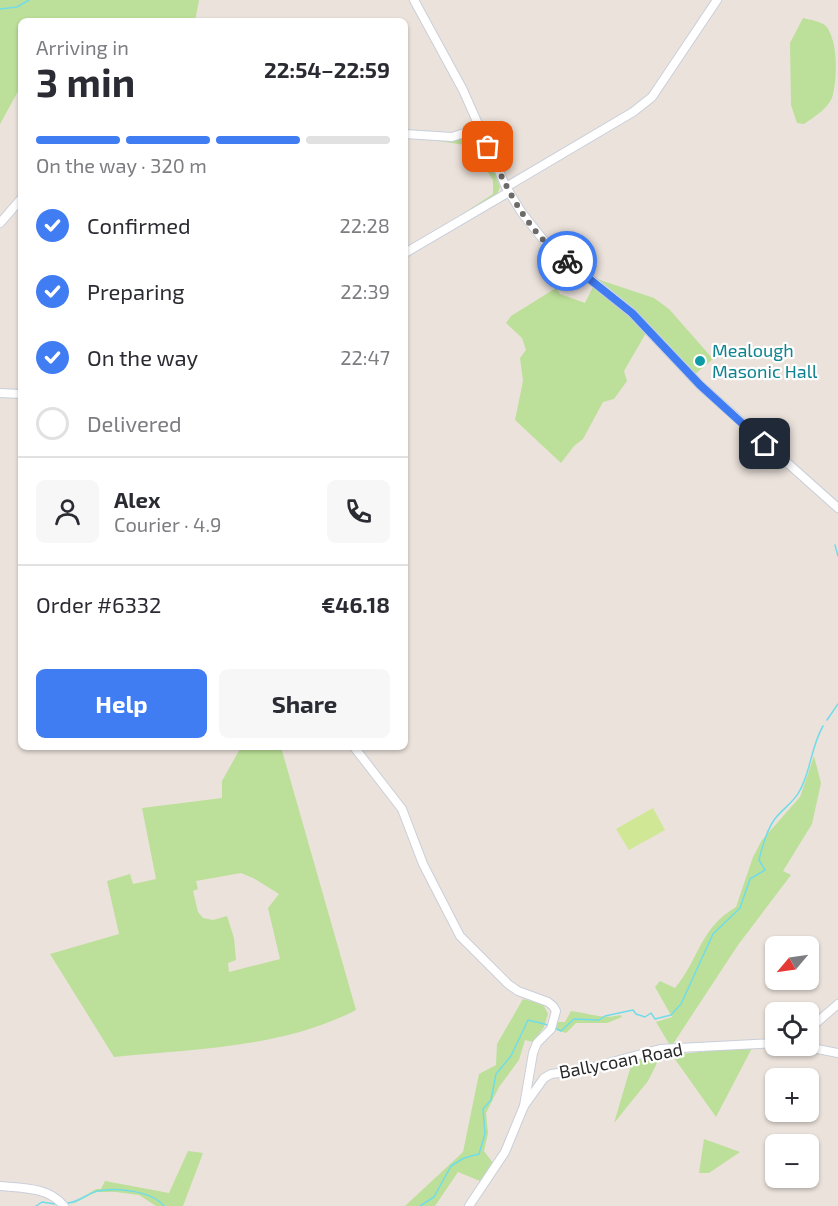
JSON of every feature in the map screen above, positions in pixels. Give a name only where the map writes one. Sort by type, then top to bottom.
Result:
[{"type":"street","points":[[414,0],[447,60],[507,190],[546,243],[623,306],[700,385],[838,508]]},
{"type":"street","points":[[408,251],[652,98],[717,0]]},
{"type":"street","points":[[408,134],[452,137],[480,128]]},
{"type":"street","points":[[0,223],[18,202]]},
{"type":"street","points":[[0,393],[18,394]]},
{"type":"street","points":[[356,750],[402,809],[423,864],[460,936],[508,984],[518,991],[554,1006],[556,1011],[552,1026],[537,1043],[533,1053],[524,1106]]},
{"type":"street","points":[[819,1020],[838,1004]]},
{"type":"street","name":"Ballycoan Road","points":[[469,1206],[504,1152],[524,1106],[544,1078],[551,1074],[582,1070],[660,1049],[765,1043]]},
{"type":"street","points":[[819,1049],[838,1053]]},
{"type":"street","points":[[0,1186],[42,1191],[57,1198],[64,1206]]},
{"type":"green space","points":[[0,0],[199,0],[196,18],[18,18],[18,91],[0,124]]},
{"type":"green space","points":[[803,18],[826,26],[833,41],[836,70],[832,98],[819,113],[804,124],[797,123],[791,105],[790,43]]},
{"type":"green space","points":[[468,136],[480,139],[500,187],[497,195],[447,224],[493,194],[493,180],[474,150],[465,145],[439,141]]},
{"type":"green space","points":[[597,279],[654,298],[669,309],[713,359],[694,375],[623,300]]},
{"type":"green space","points":[[593,287],[615,302],[646,333],[624,371],[627,381],[614,399],[603,402],[583,439],[574,446],[561,463],[515,420],[523,381],[520,358],[526,350],[522,338],[506,323],[511,316],[556,288],[560,294],[585,303]]},
{"type":"green space","points":[[239,750],[282,750],[356,1010],[328,1023],[298,1032],[238,1045],[114,1057],[50,954],[119,934],[107,881],[130,874],[133,884],[156,879],[142,808],[222,798],[222,781]],"holes":[[[241,873],[279,894],[268,908],[280,959],[229,972],[228,963],[236,960],[234,938],[227,916],[213,920],[203,918],[198,912],[193,891],[198,889],[196,881]]]},
{"type":"green space","points":[[814,756],[821,783],[812,824],[783,871],[791,875],[738,945],[671,1047],[656,1022],[672,1017],[655,987],[660,981],[675,988],[707,934],[714,925],[736,907],[753,857],[762,840],[800,797]]},
{"type":"green space","points":[[653,808],[665,830],[629,850],[616,829]]},
{"type":"green space","points":[[523,999],[543,1004],[548,1014],[544,1027],[533,1042],[525,1040],[519,1060],[499,1087],[486,1113],[488,1133],[484,1151],[493,1163],[480,1181],[458,1172],[435,1206],[405,1206],[463,1152],[479,1074],[496,1065],[497,1044]]},
{"type":"green space","points":[[571,1011],[622,1017],[607,1023],[576,1023],[566,1033],[556,1030],[557,1022],[565,1022]]},
{"type":"green space","points":[[753,1046],[716,1117],[672,1055]]},
{"type":"green space","points":[[661,1055],[648,1081],[614,1123],[633,1059]]},
{"type":"green space","points":[[704,1139],[740,1152],[709,1173],[699,1173]]},
{"type":"green space","points":[[188,1151],[203,1153],[183,1206],[156,1206],[139,1195],[96,1192],[69,1206],[96,1189],[101,1189],[105,1181],[169,1193]]},
{"type":"waterway","points":[[0,9],[17,7],[29,0]]},
{"type":"waterway","points":[[835,545],[838,556]]},
{"type":"waterway","points":[[827,720],[838,704]]},
{"type":"waterway","points":[[555,1028],[561,1031],[574,1019],[599,1020],[605,1016],[633,1010],[636,1014],[645,1017],[651,1013],[655,1019],[671,1015],[681,1004],[713,934],[740,908],[750,879],[765,870],[759,860],[767,835],[774,820],[799,792],[823,726]]},
{"type":"waterway","points":[[420,1206],[434,1197],[451,1166],[464,1158],[479,1154],[485,1134],[483,1109],[491,1100],[496,1074],[511,1056],[528,1020],[548,1025]]},
{"type":"waterway","points":[[68,1203],[94,1192],[114,1190],[143,1194],[164,1206]]},
{"type":"waterway","points":[[36,1206],[42,1202],[55,1204]]},
{"type":"way so far","points":[[488,147],[506,187],[522,213],[546,243],[567,261]]},
{"type":"place","name":"Mealough Masonic Hall","points":[[700,361]]},
{"type":"route","points":[[567,261],[632,313],[700,385],[765,444]]}]
